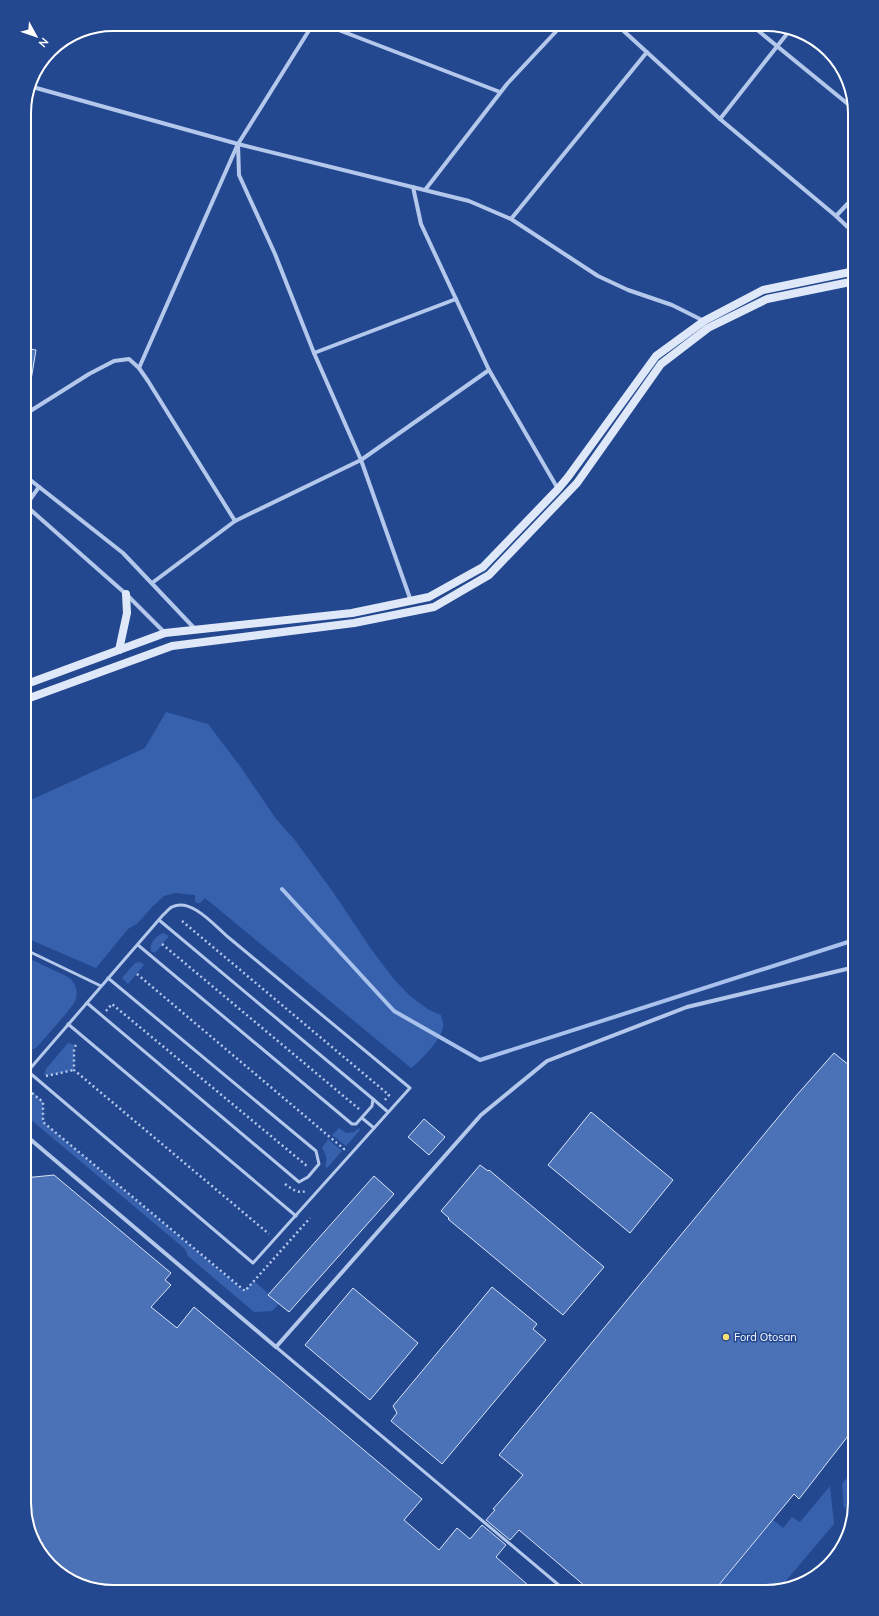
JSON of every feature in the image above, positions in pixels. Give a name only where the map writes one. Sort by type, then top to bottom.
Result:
[{"type":"main road","points":[[31,681],[165,633],[352,613],[429,597],[483,567],[558,489],[656,356],[704,321],[763,290],[848,272]]},
{"type":"main road","points":[[31,697],[172,646],[354,622],[434,607],[489,575],[577,483],[661,364],[708,328],[767,299],[848,282]]},
{"type":"main road","points":[[119,650],[127,613],[126,594]]},
{"type":"street","points":[[139,368],[238,144],[309,31]]},
{"type":"street","points":[[341,31],[500,92]]},
{"type":"street","points":[[425,190],[500,92],[557,31]]},
{"type":"street","points":[[624,31],[720,119],[848,227]]},
{"type":"street","points":[[758,31],[847,104]]},
{"type":"street","points":[[720,119],[787,34]]},
{"type":"street","points":[[511,219],[647,52]]},
{"type":"street","points":[[35,88],[238,144],[468,201],[511,219],[598,276],[628,290],[672,306],[704,321]]},
{"type":"street","points":[[238,144],[239,175],[275,254],[314,353],[361,460],[411,601]]},
{"type":"street","points":[[413,187],[421,224],[489,370],[558,489]]},
{"type":"street","points":[[836,216],[848,203]]},
{"type":"street","points":[[314,353],[456,299]]},
{"type":"street","points":[[31,411],[89,374],[114,361],[129,359],[139,368],[235,521]]},
{"type":"street","points":[[152,583],[235,521],[361,460],[489,370]]},
{"type":"street","points":[[31,481],[123,553],[196,630]]},
{"type":"street","points":[[31,498],[39,487]]},
{"type":"street","points":[[31,511],[126,594],[165,633]]},
{"type":"street","points":[[31,1140],[276,1347],[481,1115],[547,1061],[687,1007],[848,969]]},
{"type":"lane","points":[[31,1068],[159,920],[172,907],[183,904],[188,905],[202,914],[410,1088],[254,1263],[31,1075]]},
{"type":"lane","points":[[159,920],[388,1112]]},
{"type":"lane","points":[[138,945],[352,1124],[356,1124],[372,1106],[373,1098]]},
{"type":"lane","points":[[31,952],[101,986]]},
{"type":"lane","points":[[87,1003],[299,1182],[308,1177],[319,1164],[316,1151],[108,978]]},
{"type":"lane","points":[[68,1024],[296,1216]]},
{"type":"lane","points":[[362,1118],[374,1128]]},
{"type":"lane","points":[[276,1347],[559,1585]]},
{"type":"path","points":[[182,921],[389,1095],[381,1106]]},
{"type":"path","points":[[162,944],[364,1114]]},
{"type":"path","points":[[136,974],[344,1149],[340,1154]]},
{"type":"path","points":[[106,1011],[112,1004],[313,1171]]},
{"type":"path","points":[[76,1045],[74,1048],[74,1070],[275,1239]]},
{"type":"path","points":[[46,1076],[74,1070]]},
{"type":"path","points":[[32,1093],[43,1102],[43,1122],[245,1291],[310,1218]]},
{"type":"shaded area","points":[[166,712],[208,724],[240,766],[276,819],[294,839],[333,892],[371,949],[393,978],[410,996],[429,1010],[441,1015],[443,1026],[439,1037],[425,1055],[411,1068],[205,898],[200,903],[197,903],[195,901],[195,895],[175,893],[164,896],[138,923],[128,929],[96,968],[31,940],[31,800],[145,748]]},
{"type":"shaded area","points":[[163,933],[169,936],[155,953],[151,951],[151,945],[154,940]]},
{"type":"shaded area","points":[[31,959],[68,977],[74,984],[77,992],[74,1003],[36,1048],[31,1050]]},
{"type":"shaded area","points":[[140,962],[144,965],[128,984],[122,978],[135,963]]},
{"type":"shaded area","points":[[68,1043],[74,1045],[74,1070],[46,1076],[44,1074],[46,1069]]},
{"type":"shaded area","points":[[31,1092],[35,1094],[43,1102],[43,1122],[244,1291],[254,1281],[279,1304],[272,1311],[254,1312],[188,1256],[185,1249],[31,1120]]},
{"type":"shaded area","points":[[339,1128],[346,1133],[354,1132],[359,1128],[360,1130],[346,1146],[332,1135]]},
{"type":"shaded area","points":[[328,1139],[342,1151],[327,1168],[325,1166],[325,1153],[322,1148]]},
{"type":"shaded area","points":[[848,1476],[848,1504],[844,1509],[842,1484]]},
{"type":"shaded area","points":[[830,1486],[834,1524],[784,1582],[772,1585],[719,1585],[773,1520],[783,1528],[792,1517],[800,1522]]},
{"type":"building","points":[[31,349],[36,350],[31,380]]},
{"type":"building","name":"Ford Otosan","points":[[834,1053],[848,1064],[848,1436],[799,1499],[794,1494],[719,1585],[584,1585],[519,1530],[510,1540],[486,1520],[495,1510],[493,1509],[523,1475],[499,1455],[795,1097]]},
{"type":"building","points":[[591,1112],[673,1180],[630,1233],[548,1165]]},
{"type":"building","points":[[424,1119],[445,1137],[429,1155],[408,1137]]},
{"type":"building","points":[[480,1165],[488,1171],[489,1170],[604,1267],[563,1315],[448,1219],[449,1218],[441,1211]]},
{"type":"building","points":[[54,1175],[171,1273],[165,1280],[171,1285],[151,1307],[177,1328],[194,1307],[422,1499],[404,1520],[439,1550],[457,1528],[470,1539],[482,1525],[506,1545],[496,1557],[528,1585],[107,1585],[86,1581],[63,1568],[48,1553],[37,1535],[31,1503],[31,1177]]},
{"type":"building","points":[[374,1176],[394,1194],[289,1312],[268,1295]]},
{"type":"building","points":[[492,1287],[537,1324],[533,1329],[546,1340],[442,1464],[391,1421],[397,1413],[393,1406]]},
{"type":"building","points":[[353,1288],[418,1343],[370,1400],[305,1345]]},
{"type":"waterway","points":[[282,889],[394,1011],[480,1060],[848,942]]},
{"type":"place","name":"Ford Otosan","points":[[726,1337]]}]
